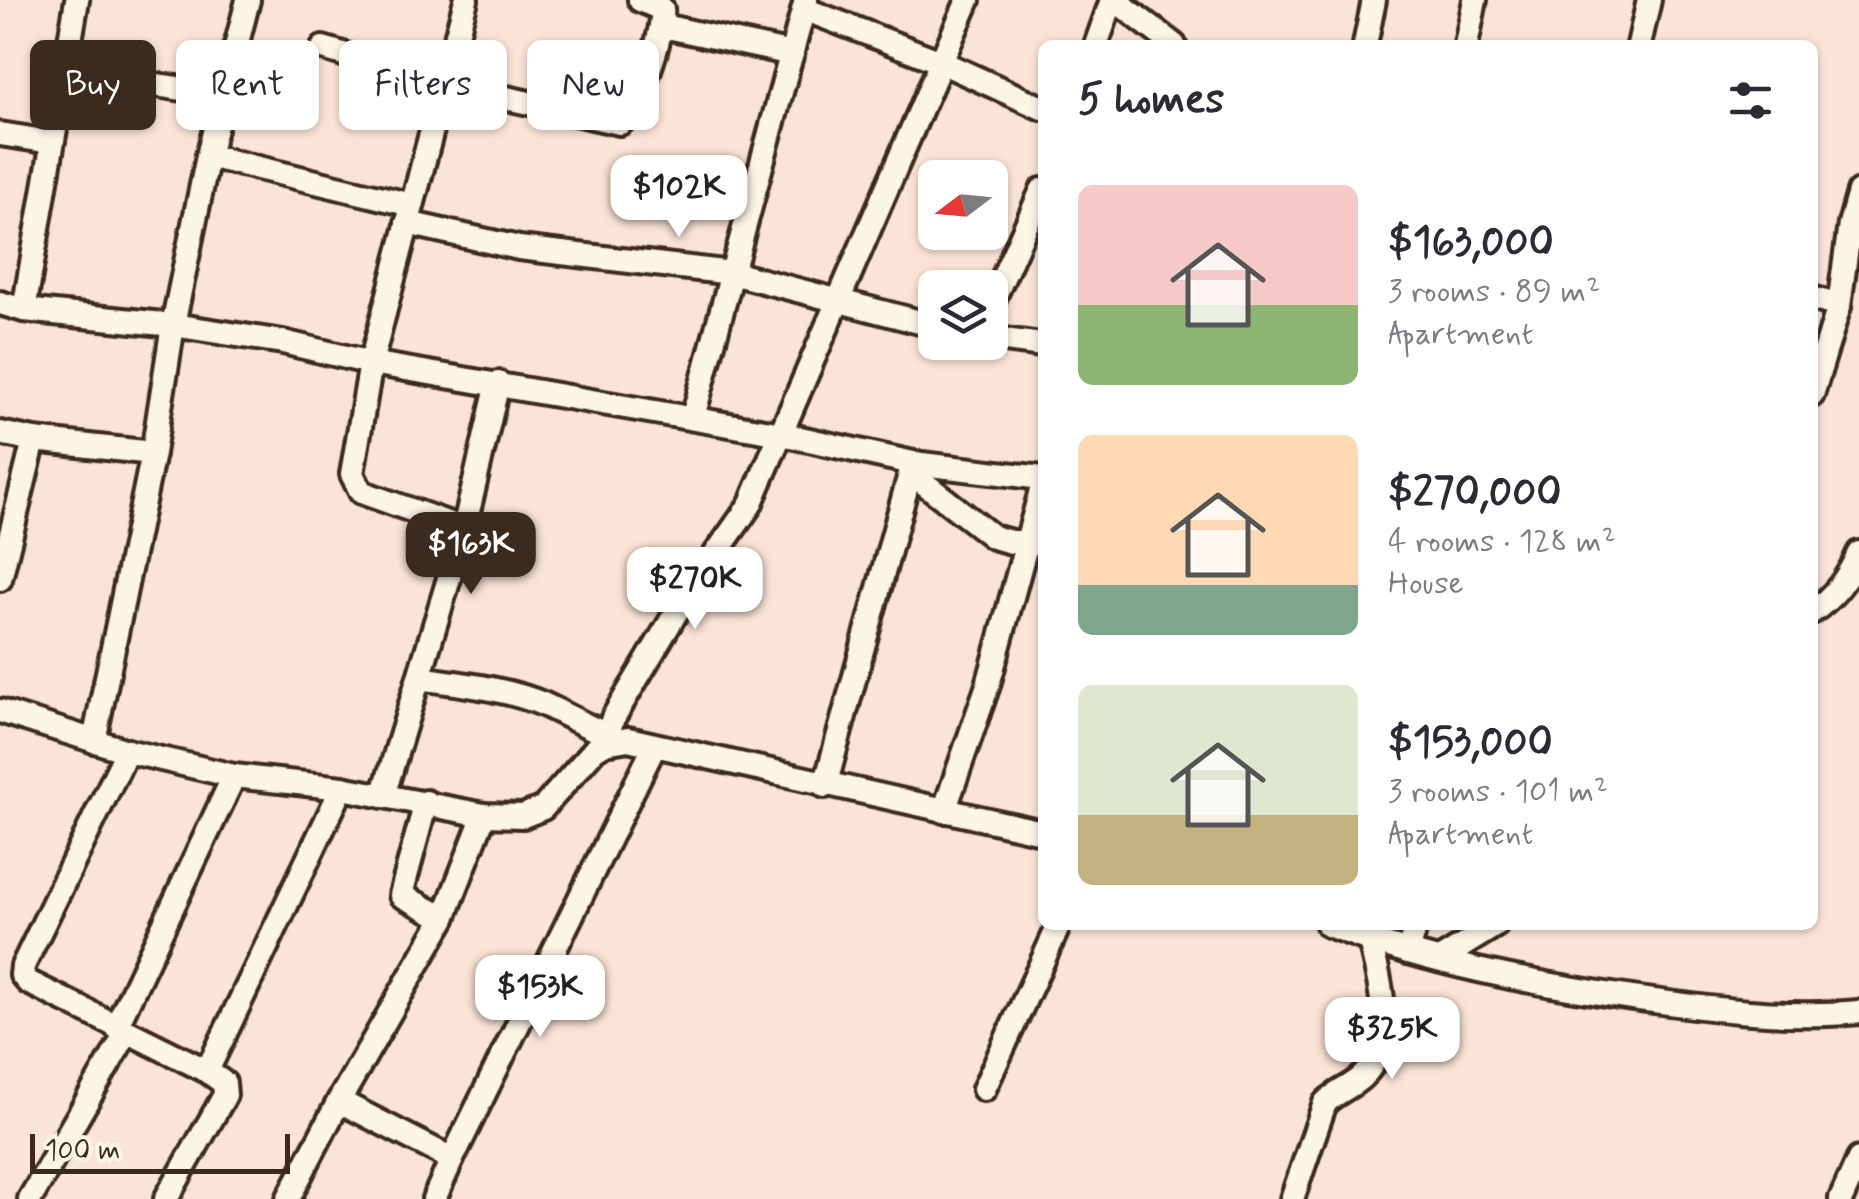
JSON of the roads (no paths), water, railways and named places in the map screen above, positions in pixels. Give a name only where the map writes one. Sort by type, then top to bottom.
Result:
[{"type":"street","points":[[24,310],[78,0]]},
{"type":"street","points":[[238,40],[248,0]]},
{"type":"street","points":[[455,40],[466,0]]},
{"type":"street","points":[[507,98],[620,124],[632,112],[663,26],[662,9],[640,0]]},
{"type":"street","points":[[0,711],[127,751],[234,776],[342,788],[484,815],[523,816],[543,808],[606,739],[612,718],[686,596],[750,505],[968,0]]},
{"type":"street","points":[[1098,40],[1114,0],[1167,40]]},
{"type":"street","points":[[1366,40],[1374,0]]},
{"type":"street","points":[[1467,40],[1475,0]]},
{"type":"street","points":[[1640,40],[1649,0]]},
{"type":"street","points":[[693,417],[805,4],[1038,106]]},
{"type":"street","points":[[663,26],[792,54]]},
{"type":"street","points":[[322,48],[339,53]]},
{"type":"street","points":[[94,741],[153,454],[173,326],[215,130]]},
{"type":"street","points":[[431,130],[371,363],[352,468],[353,482],[362,492],[464,529]]},
{"type":"street","points":[[0,134],[51,142]]},
{"type":"street","points":[[208,156],[519,248],[732,273],[918,322]]},
{"type":"street","points":[[1818,375],[1839,306],[1850,224],[1859,192]]},
{"type":"street","points":[[1006,270],[1038,199]]},
{"type":"street","points":[[1818,300],[1839,306]]},
{"type":"street","points":[[0,303],[24,310],[283,342],[371,363],[782,434],[912,468],[1038,478]]},
{"type":"street","points":[[1008,340],[1038,344]]},
{"type":"street","points":[[383,796],[464,529],[498,383]]},
{"type":"street","points":[[0,432],[34,440],[153,454]]},
{"type":"street","points":[[0,579],[34,440]]},
{"type":"street","points":[[912,468],[993,537],[1036,542],[944,811]]},
{"type":"street","points":[[825,786],[912,468]]},
{"type":"street","points":[[1818,607],[1849,576],[1859,553]]},
{"type":"street","points":[[419,678],[480,686],[542,704],[606,739],[628,739],[1038,831]]},
{"type":"street","points":[[434,1199],[654,747]]},
{"type":"street","points":[[127,751],[22,970],[28,982],[224,1083],[226,1095],[166,1199]]},
{"type":"street","points":[[30,1199],[121,1029],[234,776]]},
{"type":"street","points":[[207,1071],[342,788]]},
{"type":"street","points":[[426,802],[400,895],[444,918]]},
{"type":"street","points":[[288,1199],[338,1101],[444,918],[484,815]]},
{"type":"street","points":[[984,1089],[1057,930]]},
{"type":"street","points":[[1341,930],[1408,952],[1542,985],[1719,1010],[1819,1016],[1859,1012]]},
{"type":"street","points":[[1408,952],[1415,930]]},
{"type":"street","points":[[1441,959],[1488,930]]},
{"type":"street","points":[[1292,1199],[1325,1104],[1336,1092],[1361,1079],[1375,1062],[1383,1002],[1370,941]]},
{"type":"street","points":[[338,1101],[452,1159]]},
{"type":"street","points":[[1841,1199],[1859,1159]]}]
